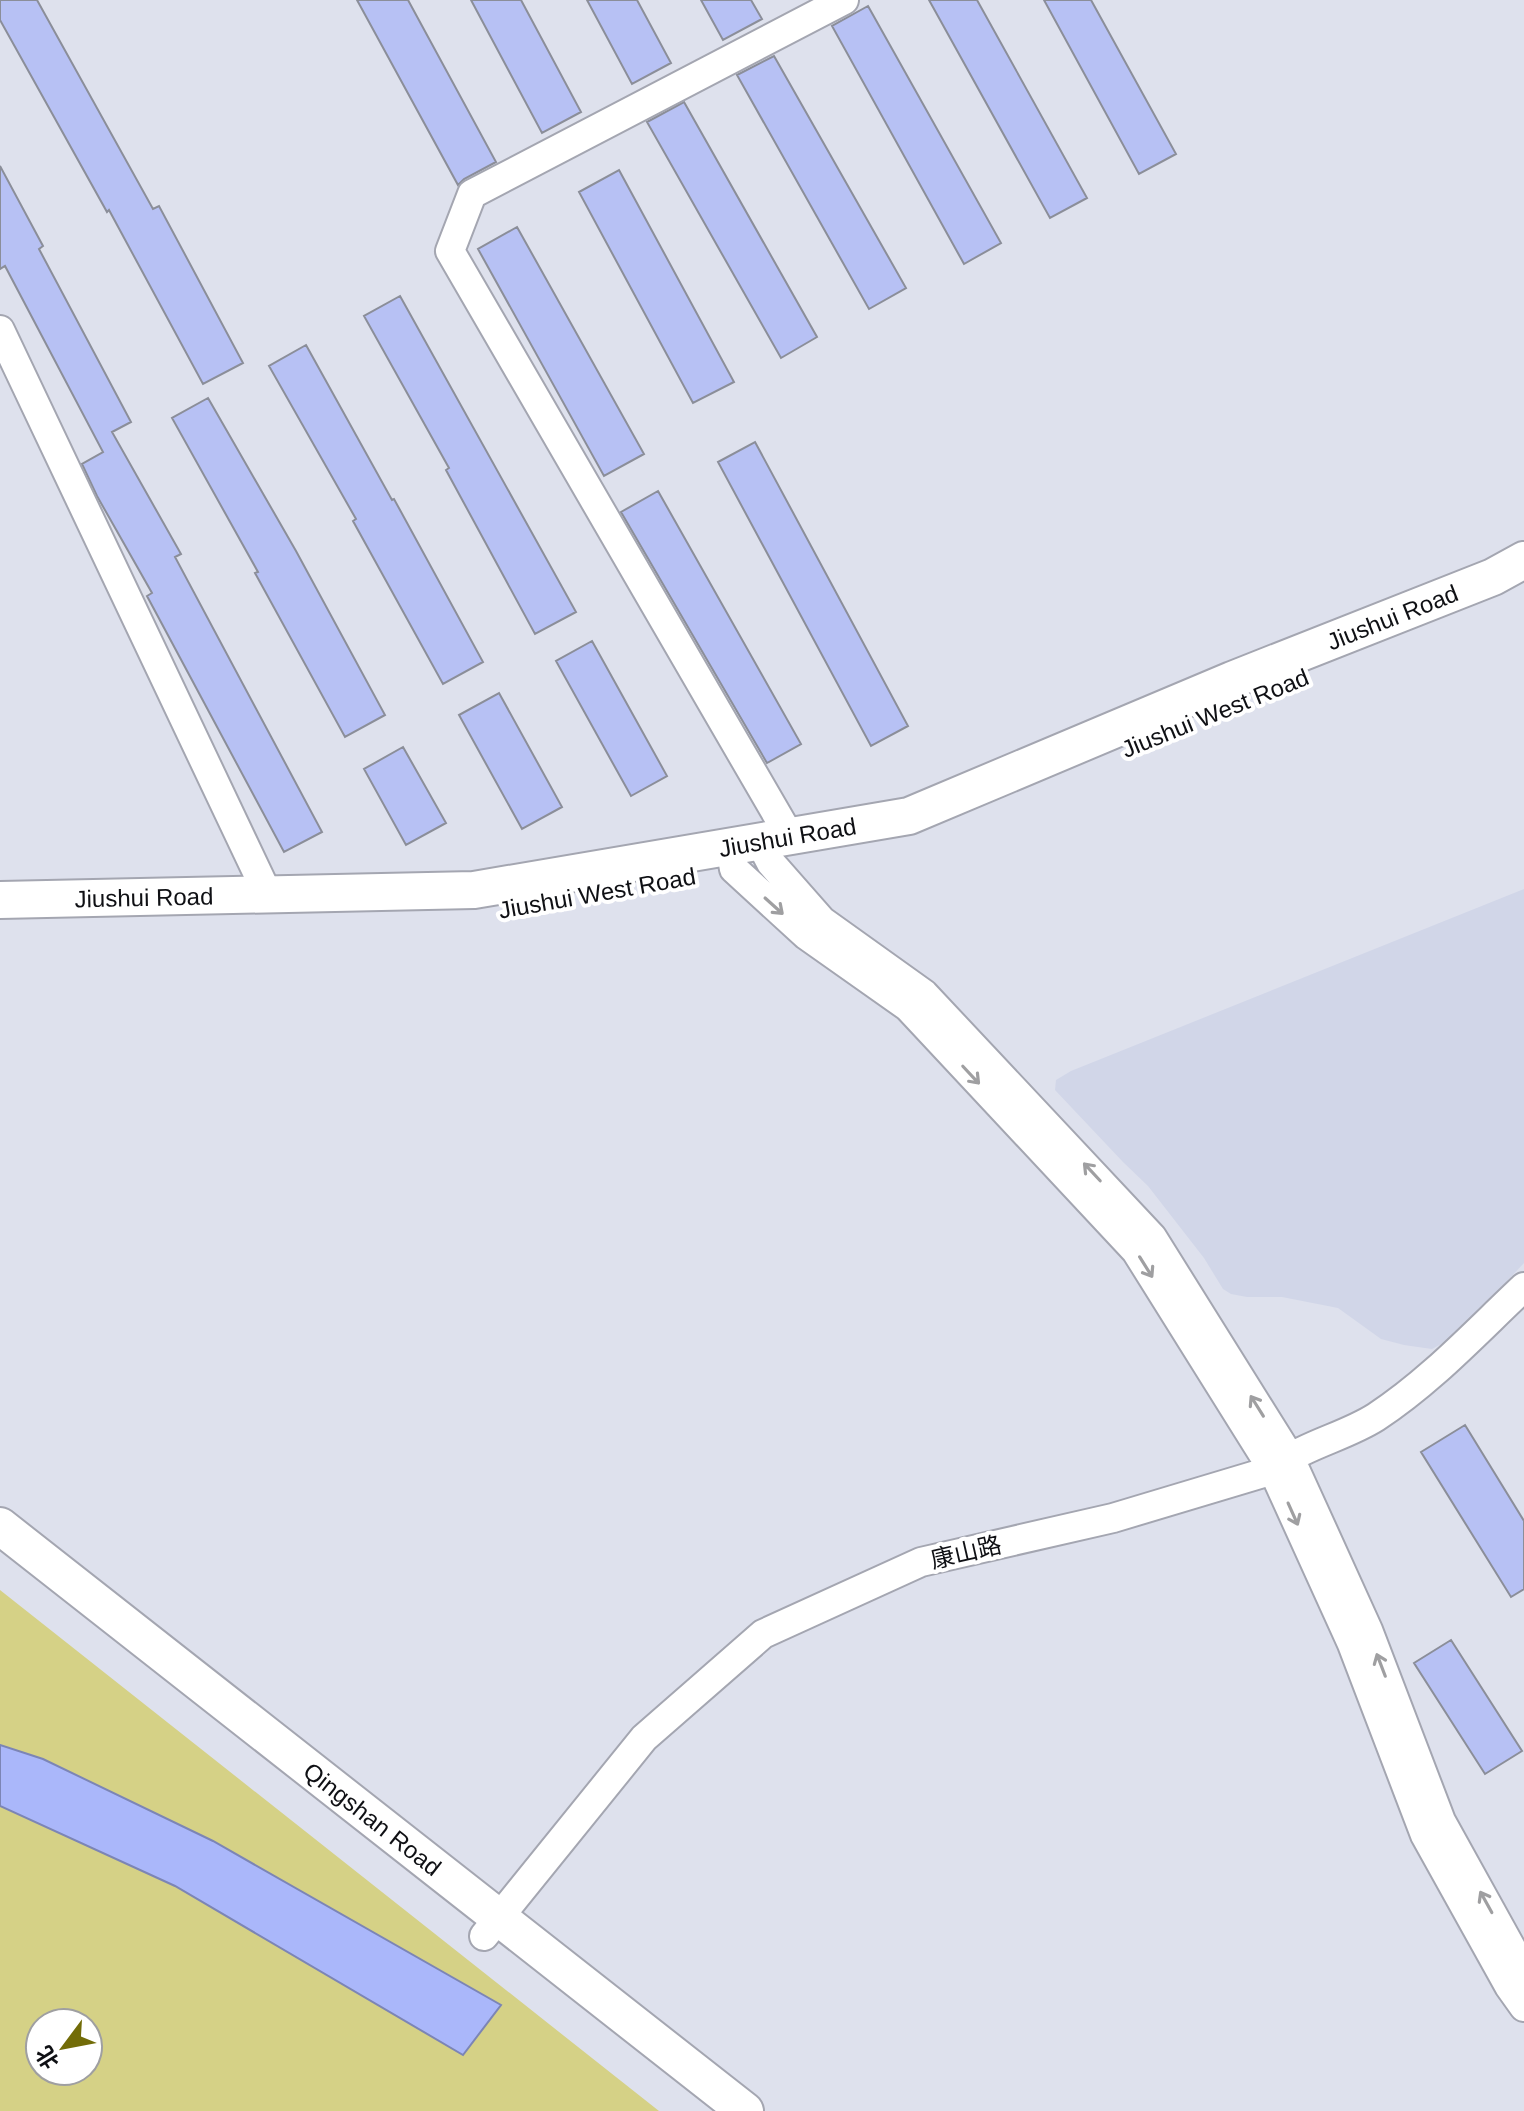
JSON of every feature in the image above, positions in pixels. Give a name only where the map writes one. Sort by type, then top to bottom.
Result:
[{"type":"main road","name":"Jiushui Road","points":[[0,900],[474,890],[757,851],[909,816],[1232,680],[1493,577],[1524,560]]},
{"type":"main road","name":"Jiushui West Road","points":[[0,924],[476,913],[757,851],[916,839],[1240,701],[1504,598],[1524,586]]},
{"type":"main road","name":"Qingshan Road","points":[[0,1526],[491,1927],[707,2111]]},
{"type":"main road","name":"Qingshan Road","points":[[0,1555],[491,1927],[745,2111]]},
{"type":"street","points":[[844,0],[472,194],[450,251],[757,851],[806,935],[908,1007],[1136,1251],[1281,1463],[1425,1835],[1509,1986],[1524,2007]]},
{"type":"street","points":[[0,330],[267,893]]},
{"type":"street","points":[[757,851],[822,921],[924,994],[1152,1237],[1281,1463],[1368,1630],[1441,1821],[1524,1971]]},
{"type":"street","name":"康山路","points":[[491,1927],[644,1738],[763,1634],[921,1562],[1113,1518],[1281,1463],[1373,1419],[1415,1390],[1524,1287]]},
{"type":"shaded area","points":[[1524,889],[1524,1263],[1454,1337],[1432,1349],[1381,1339],[1338,1308],[1282,1297],[1247,1297],[1223,1289],[1204,1258],[1148,1186],[1055,1090],[1056,1080],[1071,1071]]},
{"type":"shaded area","points":[[0,1590],[659,2111],[0,2111]]},
{"type":"water","points":[[0,1745],[43,1759],[213,1841],[501,2005],[463,2055],[175,1886],[0,1806]]},
{"type":"building","points":[[0,0],[37,0],[153,209],[159,206],[243,363],[203,384],[109,210],[107,212],[0,20]]},
{"type":"building","points":[[357,0],[408,0],[496,162],[458,185]]},
{"type":"building","points":[[471,0],[521,0],[581,112],[542,133]]},
{"type":"building","points":[[587,0],[637,0],[671,63],[632,84]]},
{"type":"building","points":[[701,0],[751,0],[762,19],[723,40]]},
{"type":"building","points":[[929,0],[977,0],[1087,198],[1050,218]]},
{"type":"building","points":[[1044,0],[1091,0],[1176,154],[1139,174]]},
{"type":"building","points":[[868,6],[1001,243],[964,264],[832,26]]},
{"type":"building","points":[[774,56],[906,288],[869,309],[737,75]]},
{"type":"building","points":[[684,102],[817,337],[781,358],[647,122]]},
{"type":"building","points":[[0,166],[43,246],[39,249],[131,422],[112,432],[181,554],[175,557],[322,832],[284,852],[147,596],[152,593],[82,464],[103,452],[5,266],[0,269]]},
{"type":"building","points":[[619,170],[734,382],[693,403],[579,192]]},
{"type":"building","points":[[517,227],[644,454],[604,476],[478,249]]},
{"type":"building","points":[[400,296],[576,612],[535,634],[446,470],[449,468],[364,316]]},
{"type":"building","points":[[306,345],[483,662],[443,684],[353,521],[356,519],[269,366]]},
{"type":"building","points":[[208,398],[385,715],[345,737],[172,418]]},
{"type":"building","points":[[755,442],[908,726],[871,746],[718,462]]},
{"type":"building","points":[[658,491],[801,744],[767,763],[621,512]]},
{"type":"building","points":[[592,641],[667,776],[631,796],[556,661]]},
{"type":"building","points":[[499,693],[562,807],[522,829],[459,715]]},
{"type":"building","points":[[403,747],[446,823],[406,845],[364,769]]},
{"type":"building","points":[[1465,1425],[1524,1521],[1524,1589],[1511,1597],[1421,1452]]},
{"type":"building","points":[[1451,1640],[1522,1751],[1485,1774],[1414,1663]]}]
